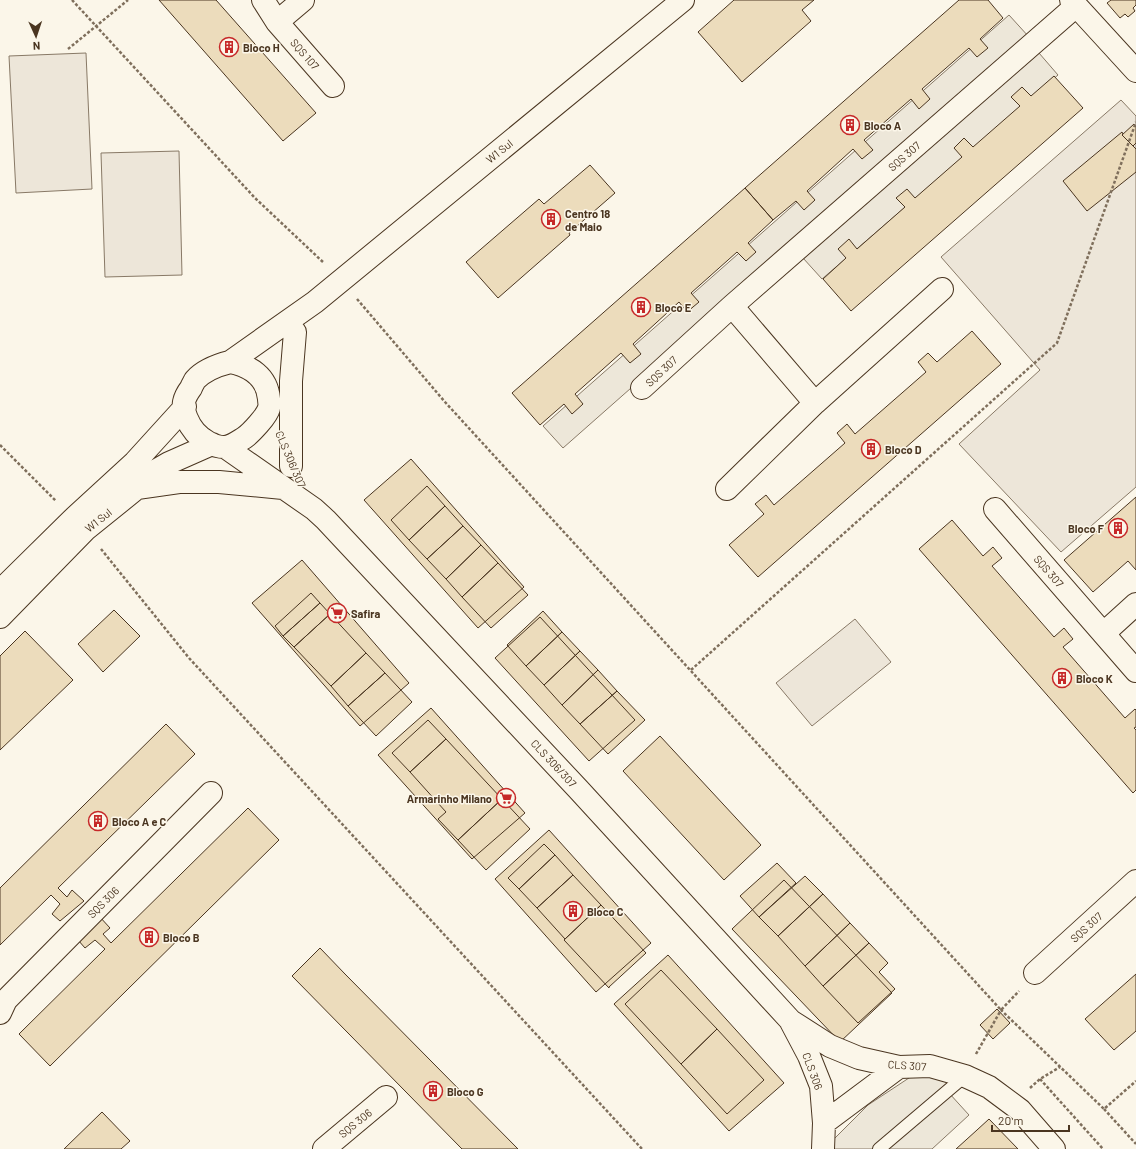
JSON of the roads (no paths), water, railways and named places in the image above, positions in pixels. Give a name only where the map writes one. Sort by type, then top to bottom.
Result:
[{"type":"street","name":"SQS 107","points":[[263,0],[277,22],[333,86]]},
{"type":"street","points":[[277,22],[302,0]]},
{"type":"street","name":"W1 Sul","points":[[230,362],[314,302],[683,0]]},
{"type":"street","name":"SQS 307","points":[[642,388],[732,306],[1074,3],[1136,71]]},
{"type":"street","points":[[727,489],[815,403],[942,289]]},
{"type":"street","name":"W1 Sul","points":[[269,401],[296,332],[314,302]]},
{"type":"street","points":[[732,306],[815,403]]},
{"type":"street","points":[[291,466],[291,381],[296,332]]},
{"type":"street","points":[[230,362],[244,365],[255,372],[264,382],[269,401],[257,426],[247,436],[237,442],[218,446],[201,438],[191,428],[185,416],[184,402],[196,380],[206,371],[217,365],[230,362]]},
{"type":"street","name":"CLS 306/307","points":[[269,401],[291,466],[314,509]]},
{"type":"street","name":"W1 Sul","points":[[0,616],[79,524],[184,407]]},
{"type":"street","name":"W1 Sul","points":[[0,591],[79,524],[137,488],[150,474],[169,463],[218,446]]},
{"type":"street","name":"CLS 306/307","points":[[218,446],[314,509],[331,526],[574,785],[790,1020]]},
{"type":"street","points":[[137,488],[179,482],[219,482],[284,488]]},
{"type":"street","name":"SQS 307","points":[[994,509],[1136,671]]},
{"type":"street","points":[[1104,633],[1136,604]]},
{"type":"street","name":"SQS 306","points":[[0,1013],[6,1000],[210,793]]},
{"type":"street","name":"SQS 307","points":[[1035,973],[1136,881]]},
{"type":"street","name":"CLS 307","points":[[790,1020],[830,1046],[859,1058],[899,1067],[930,1066],[964,1076],[989,1087],[1020,1110],[1054,1149]]},
{"type":"street","name":"CLS 306","points":[[790,1020],[810,1056],[821,1086],[824,1123],[823,1149]]},
{"type":"street","points":[[824,1123],[899,1067]]},
{"type":"street","name":"SQS 306","points":[[324,1149],[386,1097]]},
{"type":"lane","points":[[879,1149],[964,1076]]},
{"type":"place","name":"Bloco H","points":[[229,47]]},
{"type":"place","name":"Bloco A","points":[[850,125]]},
{"type":"place","name":"Centro 18 de Maio","points":[[551,219]]},
{"type":"place","name":"Bloco E","points":[[641,307]]},
{"type":"place","name":"Bloco D","points":[[871,449]]},
{"type":"place","name":"Bloco F","points":[[1118,528]]},
{"type":"place","name":"Safira","points":[[337,613]]},
{"type":"place","name":"Bloco K","points":[[1062,678]]},
{"type":"place","name":"Armarinho Milano","points":[[506,798]]},
{"type":"place","name":"Bloco A e C","points":[[98,821]]},
{"type":"place","name":"Bloco C","points":[[573,911]]},
{"type":"place","name":"Bloco B","points":[[149,937]]},
{"type":"place","name":"Bloco G","points":[[433,1091]]}]
